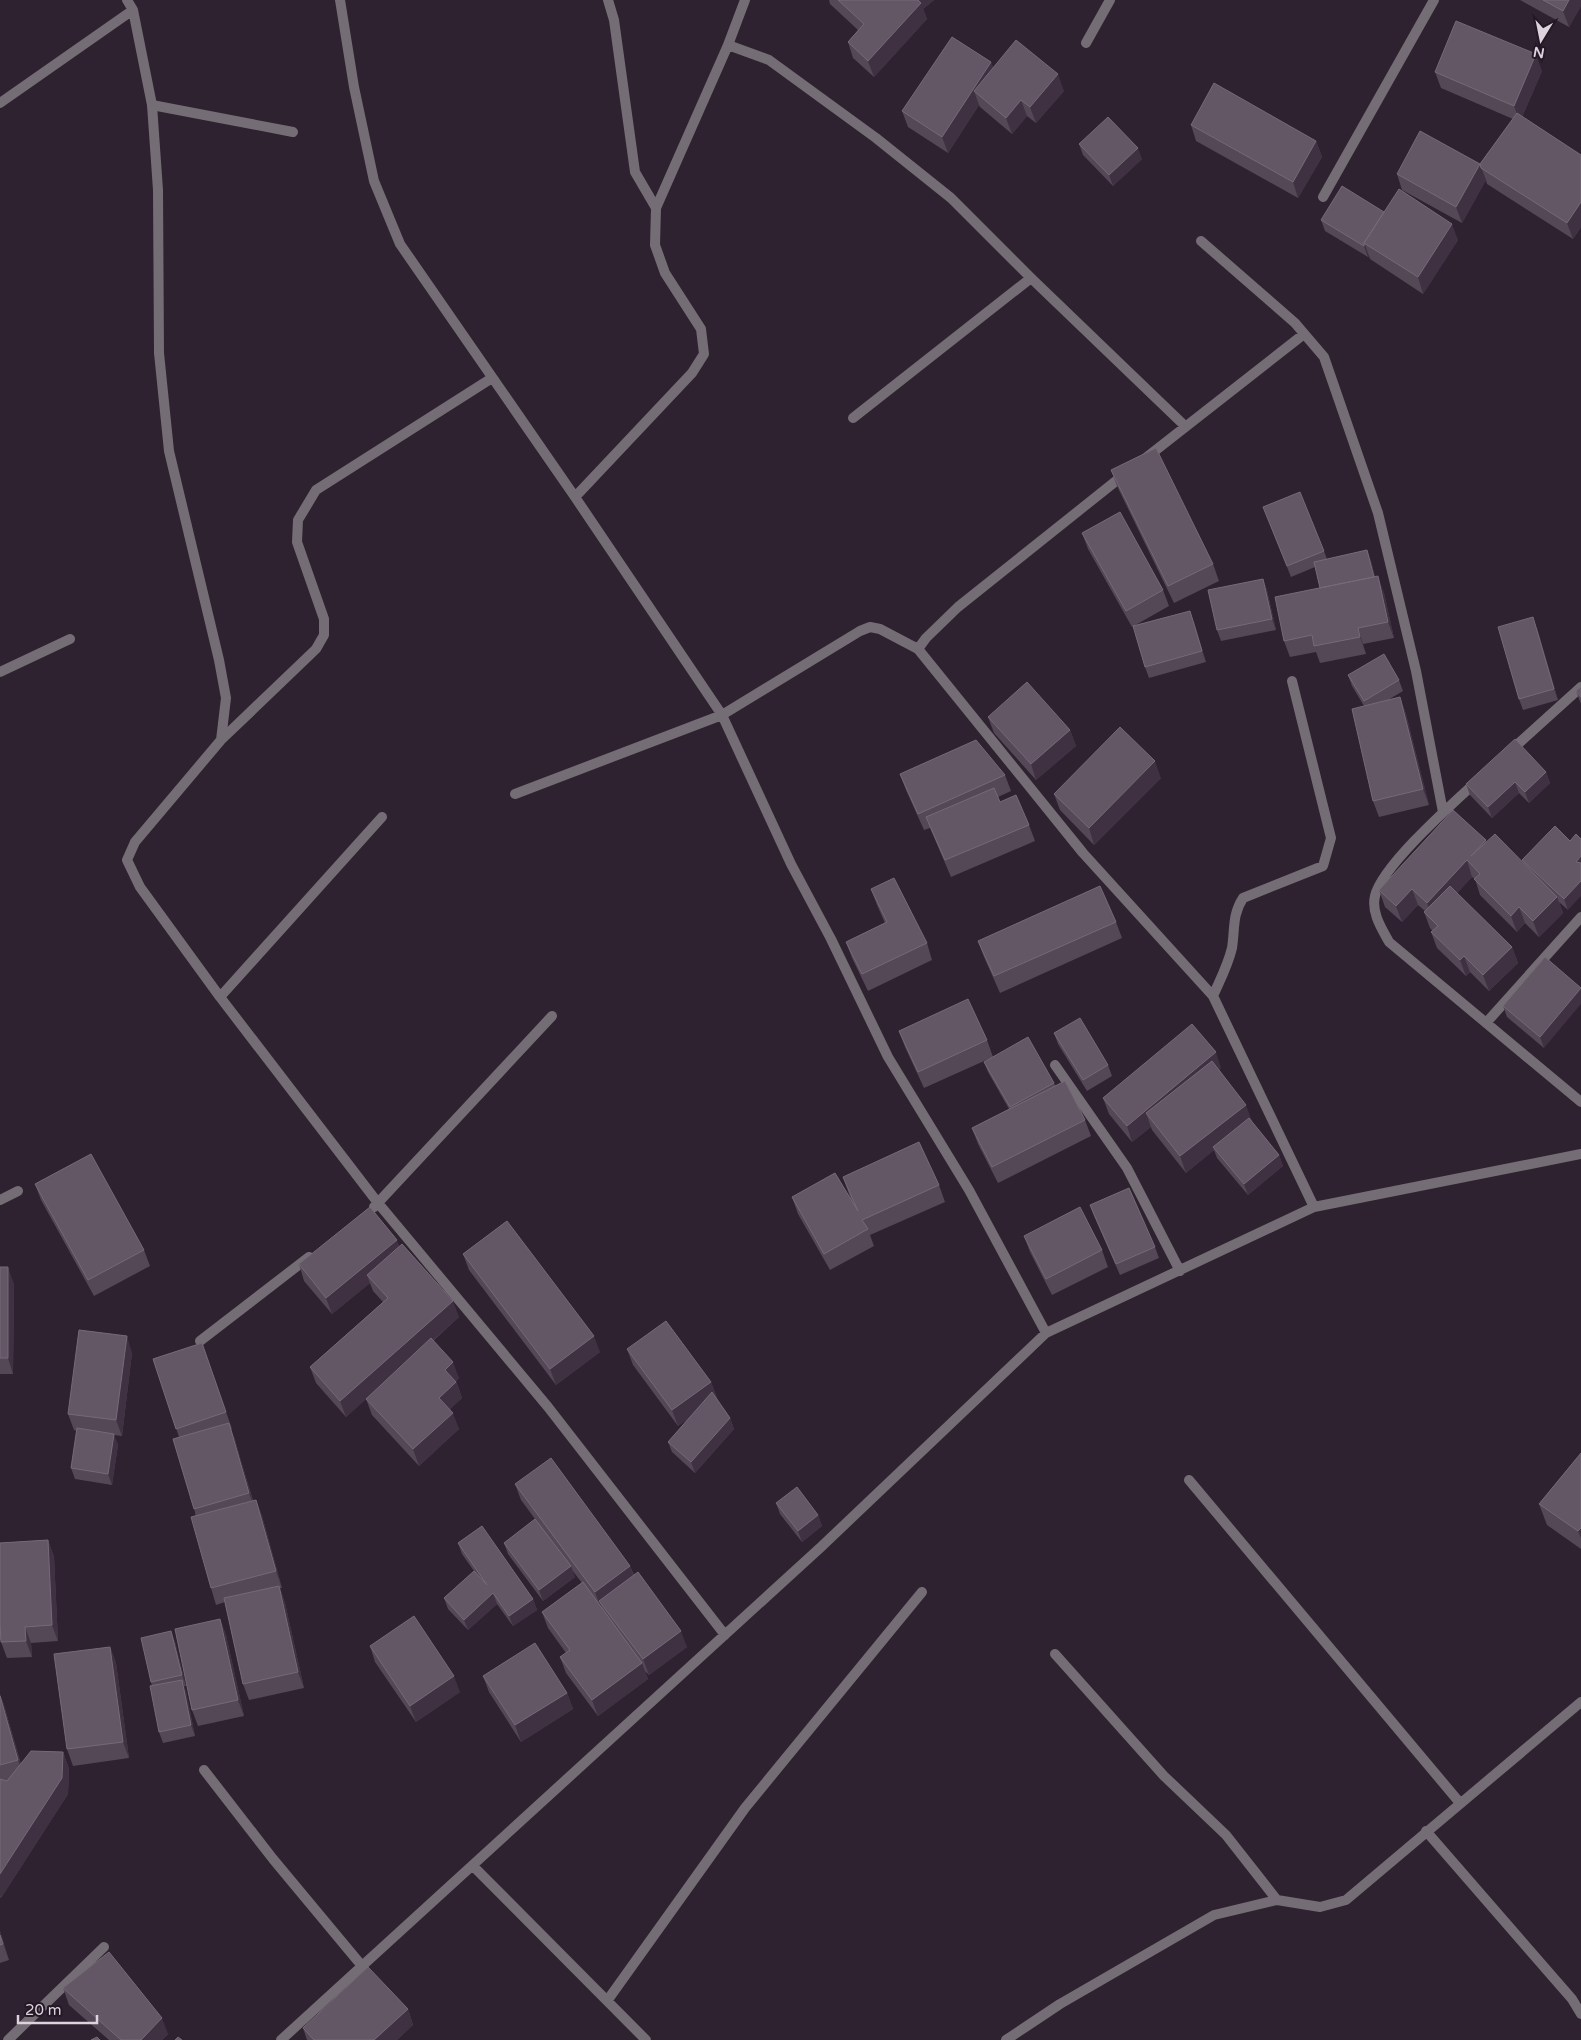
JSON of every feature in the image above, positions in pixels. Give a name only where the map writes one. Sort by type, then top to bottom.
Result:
[{"type":"street","points":[[127,0],[133,10],[152,105],[158,190],[159,353],[169,451],[219,660],[226,698],[221,740]]},
{"type":"street","points":[[340,0],[354,87],[374,182],[400,244],[575,497],[722,715],[791,864],[888,1057],[969,1190],[1046,1333]]},
{"type":"street","points":[[608,0],[614,20],[635,172],[656,208]]},
{"type":"street","points":[[575,497],[692,373],[704,354],[701,329],[665,273],[655,245],[656,208],[728,45],[745,0]]},
{"type":"street","points":[[1086,43],[1110,0]]},
{"type":"street","points":[[1323,197],[1434,0]]},
{"type":"street","points":[[0,103],[133,10]]},
{"type":"street","points":[[728,45],[769,60],[876,138],[951,198],[1031,278],[1186,426]]},
{"type":"street","points":[[152,105],[293,132]]},
{"type":"street","points":[[1201,241],[1295,323],[1324,358],[1378,513],[1416,671],[1443,812]]},
{"type":"street","points":[[853,418],[1031,278]]},
{"type":"street","points":[[918,649],[926,638],[958,607],[1304,334]]},
{"type":"street","points":[[492,378],[316,490],[298,520],[296,542],[324,619],[324,635],[316,649],[221,740],[135,842],[128,860],[140,887],[378,1204],[548,1407],[725,1635]]},
{"type":"street","points":[[515,794],[722,715],[860,631],[870,627],[880,629],[918,649],[1083,853],[1212,996],[1314,1207]]},
{"type":"street","points":[[0,672],[70,638]]},
{"type":"street","points":[[1212,996],[1227,966],[1232,947],[1236,909],[1243,898],[1323,866],[1331,838],[1292,681]]},
{"type":"street","points":[[1501,760],[1581,688]]},
{"type":"street","points":[[1486,773],[1443,812],[1383,876],[1374,897],[1376,919],[1389,942],[1581,1102]]},
{"type":"street","points":[[220,996],[382,817]]},
{"type":"street","points":[[1486,1023],[1581,917]]},
{"type":"street","points":[[363,1216],[378,1204],[552,1016]]},
{"type":"street","points":[[1055,1065],[1127,1168],[1180,1271]]},
{"type":"street","points":[[281,2040],[821,1547],[1046,1333],[1314,1207],[1581,1154]]},
{"type":"street","points":[[0,1200],[18,1191]]},
{"type":"street","points":[[200,1341],[316,1251]]},
{"type":"street","points":[[1189,1480],[1460,1803]]},
{"type":"street","points":[[607,2000],[745,1808],[922,1592]]},
{"type":"street","points":[[1055,1654],[1164,1776],[1226,1835],[1278,1900]]},
{"type":"street","points":[[1006,2040],[1060,2004],[1214,1915],[1278,1900],[1320,1907],[1346,1900],[1581,1702]]},
{"type":"street","points":[[204,1770],[273,1859],[362,1966]]},
{"type":"street","points":[[1426,1831],[1572,1999],[1581,2014]]},
{"type":"street","points":[[473,1866],[646,2040]]},
{"type":"street","points":[[8,2040],[104,1947]]},
{"type":"building","points":[[838,0],[918,0],[921,3],[868,61],[848,42],[864,24]]},
{"type":"building","points":[[1543,0],[1569,0],[1563,11]]},
{"type":"building","points":[[1456,21],[1536,54],[1514,106],[1435,72]]},
{"type":"building","points":[[952,37],[991,62],[942,137],[902,111]]},
{"type":"building","points":[[1016,40],[1058,74],[1030,107],[1021,100],[1006,118],[974,91]]},
{"type":"building","points":[[1214,83],[1316,141],[1293,182],[1191,125]]},
{"type":"building","points":[[1517,113],[1581,155],[1581,202],[1567,223],[1481,168],[1480,164]]},
{"type":"building","points":[[1108,117],[1138,148],[1109,175],[1079,144]]},
{"type":"building","points":[[1420,131],[1480,164],[1456,207],[1397,174]]},
{"type":"building","points":[[1342,186],[1384,212],[1364,243],[1364,246],[1321,220]]},
{"type":"building","points":[[1399,189],[1452,224],[1418,277],[1364,243]]},
{"type":"building","points":[[1156,448],[1213,564],[1168,586],[1111,470]]},
{"type":"building","points":[[1300,492],[1324,551],[1287,566],[1263,507]]},
{"type":"building","points":[[1120,512],[1163,590],[1126,611],[1082,533]]},
{"type":"building","points":[[1367,550],[1374,577],[1320,588],[1314,562]]},
{"type":"building","points":[[1378,576],[1388,622],[1358,628],[1360,637],[1314,646],[1312,635],[1284,641],[1275,597]]},
{"type":"building","points":[[1263,579],[1272,619],[1217,630],[1208,590]]},
{"type":"building","points":[[1190,611],[1202,651],[1145,667],[1133,626]]},
{"type":"building","points":[[1533,617],[1554,689],[1519,699],[1498,627]]},
{"type":"building","points":[[1384,654],[1399,680],[1364,701],[1348,675]]},
{"type":"building","points":[[1027,682],[1070,730],[1031,764],[988,717]]},
{"type":"building","points":[[1581,687],[1581,697],[1576,691]]},
{"type":"building","points":[[1400,697],[1423,789],[1373,801],[1352,709]]},
{"type":"building","points":[[1120,727],[1155,761],[1089,828],[1054,794]]},
{"type":"building","points":[[1515,739],[1546,772],[1525,792],[1515,782],[1488,807],[1466,784]]},
{"type":"building","points":[[976,740],[1005,775],[918,814],[900,774]]},
{"type":"building","points":[[994,788],[1000,802],[1016,795],[1029,825],[945,860],[926,817]]},
{"type":"building","points":[[1453,810],[1486,840],[1471,856],[1495,834],[1557,897],[1533,921],[1519,907],[1511,916],[1474,879],[1480,874],[1467,860],[1427,903],[1412,889],[1396,906],[1379,890]]},
{"type":"building","points":[[1555,826],[1570,841],[1576,834],[1581,839],[1581,856],[1576,862],[1581,863],[1581,881],[1564,899],[1522,860]]},
{"type":"building","points":[[894,878],[927,943],[862,974],[846,942],[887,922],[871,889]]},
{"type":"building","points":[[1100,886],[1116,922],[994,976],[978,941]]},
{"type":"building","points":[[1450,886],[1512,947],[1483,975],[1464,956],[1460,960],[1431,932],[1438,926],[1424,912]]},
{"type":"building","points":[[1545,957],[1581,988],[1540,1037],[1503,1006]]},
{"type":"building","points":[[968,999],[987,1040],[918,1072],[899,1031]]},
{"type":"building","points":[[1080,1018],[1108,1065],[1083,1080],[1054,1033]]},
{"type":"building","points":[[1192,1024],[1216,1052],[1127,1126],[1103,1098]]},
{"type":"building","points":[[1028,1037],[1054,1083],[1010,1107],[984,1062]]},
{"type":"building","points":[[1212,1061],[1246,1105],[1180,1156],[1146,1113]]},
{"type":"building","points":[[1065,1081],[1085,1120],[992,1167],[972,1128]]},
{"type":"building","points":[[1249,1118],[1279,1155],[1244,1184],[1213,1147]]},
{"type":"building","points":[[919,1142],[939,1185],[862,1220],[868,1229],[824,1254],[792,1197],[835,1173],[858,1211],[843,1177]]},
{"type":"building","points":[[91,1154],[144,1250],[88,1280],[35,1184]]},
{"type":"building","points":[[1129,1188],[1155,1247],[1116,1264],[1090,1205]]},
{"type":"building","points":[[370,1207],[397,1240],[326,1298],[299,1264]]},
{"type":"building","points":[[1080,1207],[1102,1250],[1046,1279],[1024,1236]]},
{"type":"building","points":[[507,1221],[594,1336],[550,1369],[463,1254]]},
{"type":"building","points":[[402,1244],[453,1301],[340,1401],[310,1367],[388,1298],[367,1275]]},
{"type":"building","points":[[0,1267],[8,1267],[8,1358],[0,1358]]},
{"type":"building","points":[[666,1321],[711,1382],[672,1410],[627,1349]]},
{"type":"building","points":[[79,1330],[127,1336],[116,1420],[68,1414]]},
{"type":"building","points":[[431,1338],[453,1362],[445,1370],[456,1382],[439,1398],[453,1413],[413,1449],[366,1399]]},
{"type":"building","points":[[202,1343],[226,1412],[176,1429],[153,1359]]},
{"type":"building","points":[[712,1392],[730,1418],[691,1462],[668,1442]]},
{"type":"building","points":[[229,1423],[249,1493],[194,1509],[173,1439]]},
{"type":"building","points":[[77,1428],[114,1434],[108,1474],[71,1468]]},
{"type":"building","points":[[1581,1453],[1581,1528],[1578,1531],[1539,1504]]},
{"type":"building","points":[[551,1458],[630,1566],[595,1592],[515,1484]]},
{"type":"building","points":[[797,1487],[818,1515],[798,1531],[776,1503]]},
{"type":"building","points":[[256,1500],[276,1571],[211,1588],[191,1517]]},
{"type":"building","points":[[535,1519],[571,1566],[539,1590],[504,1543]]},
{"type":"building","points":[[482,1526],[533,1599],[509,1616],[493,1593],[464,1620],[444,1598],[474,1571],[487,1585],[458,1543]]},
{"type":"building","points":[[48,1540],[52,1625],[25,1627],[26,1641],[1,1642],[0,1543]]},
{"type":"building","points":[[638,1572],[681,1631],[643,1659],[599,1601]]},
{"type":"building","points":[[583,1582],[642,1663],[592,1700],[560,1657],[570,1650],[542,1612]]},
{"type":"building","points":[[279,1586],[298,1672],[243,1684],[224,1598]]},
{"type":"building","points":[[414,1616],[454,1676],[410,1706],[370,1646]]},
{"type":"building","points":[[220,1619],[238,1700],[192,1710],[175,1629]]},
{"type":"building","points":[[171,1631],[182,1675],[151,1682],[141,1638]]},
{"type":"building","points":[[535,1643],[567,1693],[515,1725],[483,1676]]},
{"type":"building","points":[[110,1647],[123,1742],[67,1749],[54,1654]]},
{"type":"building","points":[[182,1680],[191,1725],[159,1732],[150,1686]]},
{"type":"building","points":[[0,1696],[18,1760],[0,1765]]},
{"type":"building","points":[[31,1751],[63,1752],[62,1778],[0,1874],[0,1779],[7,1781]]},
{"type":"building","points":[[109,1952],[162,2018],[141,2040],[121,2040],[63,1988]]},
{"type":"building","points":[[368,1967],[408,2009],[374,2040],[314,2040],[303,2028]]}]
